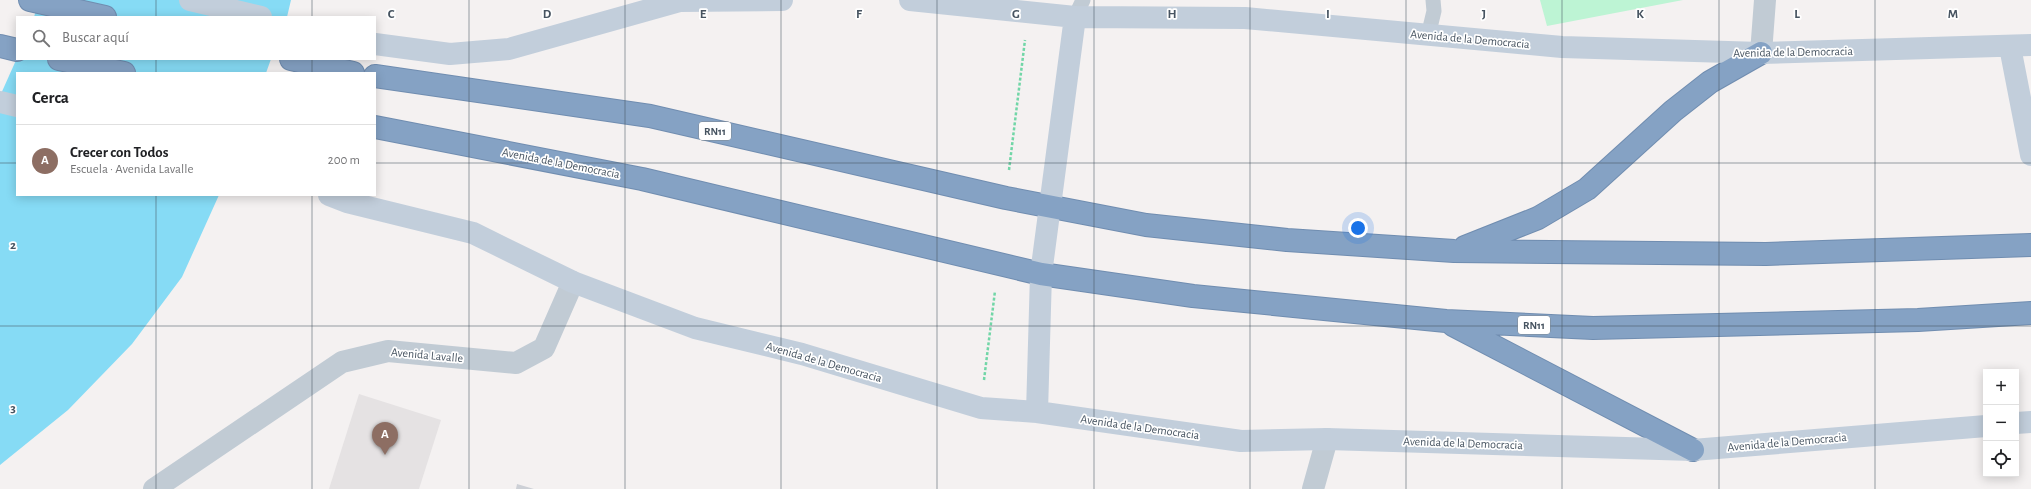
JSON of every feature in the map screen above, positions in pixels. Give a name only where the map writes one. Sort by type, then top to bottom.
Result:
[{"type":"highway","points":[[30,0],[101,16]]},
{"type":"highway","points":[[0,46],[16,50]]},
{"type":"highway","points":[[1454,251],[1538,218],[1587,189],[1685,101],[1710,82],[1761,53]]},
{"type":"highway","points":[[64,60],[119,72]]},
{"type":"highway","points":[[295,60],[349,72]]},
{"type":"highway","name":"RN11","points":[[376,76],[650,116],[1050,207],[1146,225],[1279,240],[1454,251],[1766,254],[2031,245]]},
{"type":"highway","name":"Avenida de la Democracia","points":[[376,127],[642,179],[1040,274],[1193,296],[1446,321],[1593,328],[1918,320],[2031,313]]},
{"type":"highway","points":[[1446,321],[1693,450]]},
{"type":"street","points":[[190,0],[257,16]]},
{"type":"street","points":[[376,44],[450,54],[509,49],[680,1],[782,0]]},
{"type":"street","name":"Avenida de la Democracia","points":[[910,0],[1245,18],[1428,36],[1562,47],[1761,53],[2021,46]]},
{"type":"street","points":[[1761,53],[1765,0]]},
{"type":"street","points":[[1037,412],[1040,274],[1079,8]]},
{"type":"street","points":[[2021,46],[2031,155]]},
{"type":"street","points":[[0,102],[16,106]]},
{"type":"street","name":"Avenida de la Democracia","points":[[331,196],[346,202],[473,233],[573,282],[695,328],[802,354],[981,408],[1037,412],[1242,441],[1327,439],[1693,450],[1983,426]]},
{"type":"street","name":"Avenida Lavalle","points":[[154,489],[342,362],[388,351],[516,363],[544,348],[573,282]]},
{"type":"street","points":[[2019,423],[2031,422]]},
{"type":"street","points":[[1313,489],[1327,439]]},
{"type":"lane","points":[[1428,36],[1434,11],[1433,0]]},
{"type":"path","points":[[1008,177],[1025,37]]},
{"type":"path","points":[[984,382],[996,285]]},
{"type":"shaded area","points":[[359,394],[441,420],[419,489],[329,489]]},
{"type":"green space","points":[[1540,0],[1683,0],[1547,26]]},
{"type":"water","points":[[39,0],[291,0],[287,16],[34,16]]},
{"type":"water","points":[[16,60],[271,60],[266,72],[16,72],[16,196],[219,196],[182,277],[132,344],[68,410],[0,465],[0,96]]},
{"type":"building","points":[[517,484],[534,489],[516,489]]},
{"type":"place","name":"Crecer con Todos","points":[[385,455]]}]
